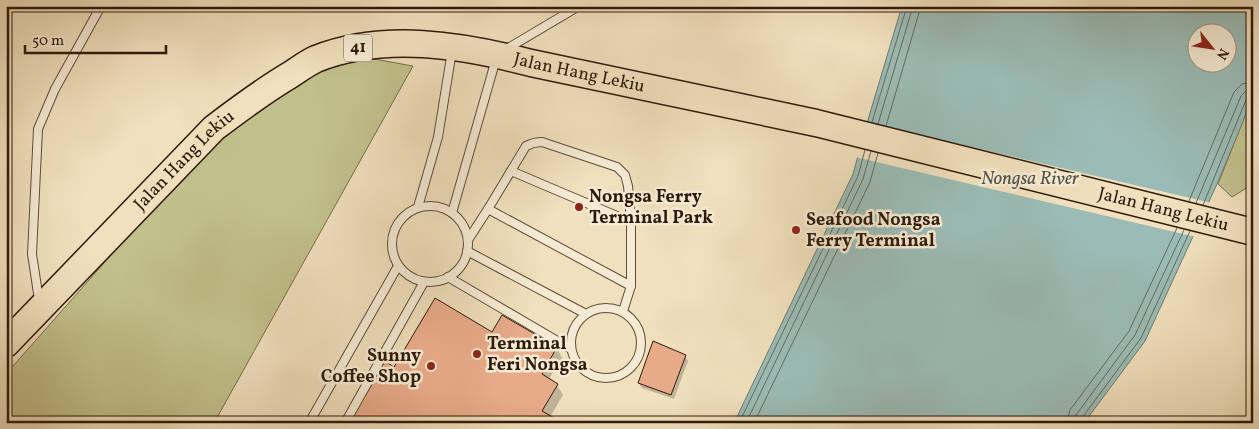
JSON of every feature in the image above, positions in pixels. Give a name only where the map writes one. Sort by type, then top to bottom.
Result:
[{"type":"highway","name":"Jalan Hang Lekiu","points":[[6,344],[214,128],[253,98],[314,60],[372,45],[402,44],[453,47],[498,54],[540,65],[816,123],[1249,231]]},
{"type":"lane","points":[[40,307],[32,254],[38,130],[55,88],[101,6]]},
{"type":"lane","points":[[452,213],[498,54],[579,6]]},
{"type":"lane","points":[[418,207],[438,136],[453,47]]},
{"type":"lane","points":[[468,240],[526,146],[535,142],[542,142],[616,167],[625,175],[628,186],[631,222],[631,286],[623,312]]},
{"type":"lane","points":[[511,171],[631,222]]},
{"type":"lane","points":[[436,206],[452,213],[463,225],[468,240],[464,262],[448,278],[424,282],[410,277],[398,266],[392,249],[393,232],[403,216],[418,207],[436,206]]},
{"type":"lane","points":[[488,209],[631,286]]},
{"type":"lane","points":[[467,251],[586,314]]},
{"type":"lane","points":[[309,423],[398,266]]},
{"type":"lane","points":[[448,278],[571,349]]},
{"type":"lane","points":[[345,423],[424,282]]},
{"type":"lane","points":[[604,308],[623,312],[634,321],[641,333],[642,348],[637,361],[627,372],[614,378],[600,378],[586,373],[576,363],[571,349],[572,336],[577,323],[586,314],[604,308]]},
{"type":"shaded area","points":[[363,57],[413,66],[214,423],[6,423],[6,374],[232,118],[314,63]]},
{"type":"shaded area","points":[[1253,95],[1253,184],[1232,197],[1218,184]]},
{"type":"water","name":"Nongsa River","points":[[902,6],[1253,6],[1253,95],[1242,124],[1217,184],[1145,341],[1084,423],[734,423],[853,174]]},
{"type":"pier","points":[[864,122],[1212,203],[1196,237],[855,157]]},
{"type":"building","name":"Terminal Feri Nongsa","points":[[435,298],[492,332],[502,315],[557,347],[542,374],[558,384],[542,411],[563,423],[353,423],[350,421],[385,361],[394,367]]},
{"type":"building","points":[[653,341],[686,355],[671,395],[638,383]]},
{"type":"place","name":"Nongsa Ferry Terminal Park","points":[[579,207]]},
{"type":"place","name":"Seafood Nongsa Ferry Terminal","points":[[796,230]]},
{"type":"place","name":"Terminal Feri Nongsa","points":[[477,354]]},
{"type":"place","name":"Sunny Coffee Shop","points":[[431,366]]}]
